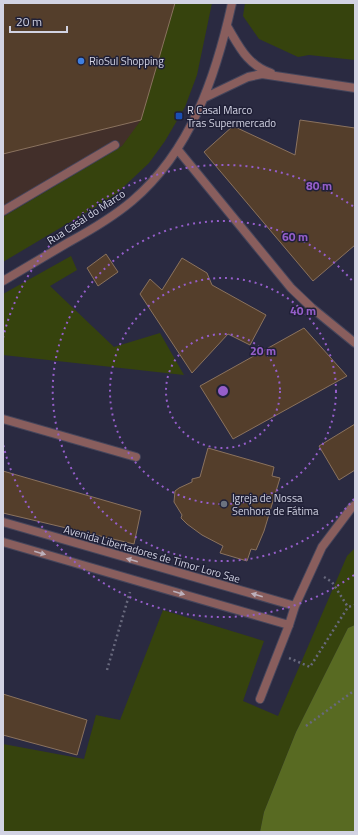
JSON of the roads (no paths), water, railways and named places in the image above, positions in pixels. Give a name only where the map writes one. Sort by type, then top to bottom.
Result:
[{"type":"street","name":"Rua Casal do Marco","points":[[3,281],[82,235],[133,200],[156,178],[178,150],[193,123],[204,98],[219,58],[232,3]]},
{"type":"street","points":[[227,26],[242,50],[254,64],[263,70],[283,76]]},
{"type":"street","points":[[204,98],[248,77],[262,74],[355,88]]},
{"type":"street","points":[[3,210],[115,145]]},
{"type":"street","points":[[178,150],[291,288],[312,308],[355,343]]},
{"type":"street","points":[[3,419],[136,457]]},
{"type":"street","points":[[260,699],[295,606],[322,547],[355,505]]},
{"type":"street","name":"Avenida Libertadores de Timor Loro Sae","points":[[3,522],[295,606]]},
{"type":"street","points":[[3,542],[289,625]]},
{"type":"place","name":"RioSul Shopping","points":[[81,61]]},
{"type":"place","name":"R Casal Marco Tras Supermercado","points":[[179,116]]},
{"type":"place","name":"Igreja de Nossa Senhora de Fátima","points":[[224,504]]}]
